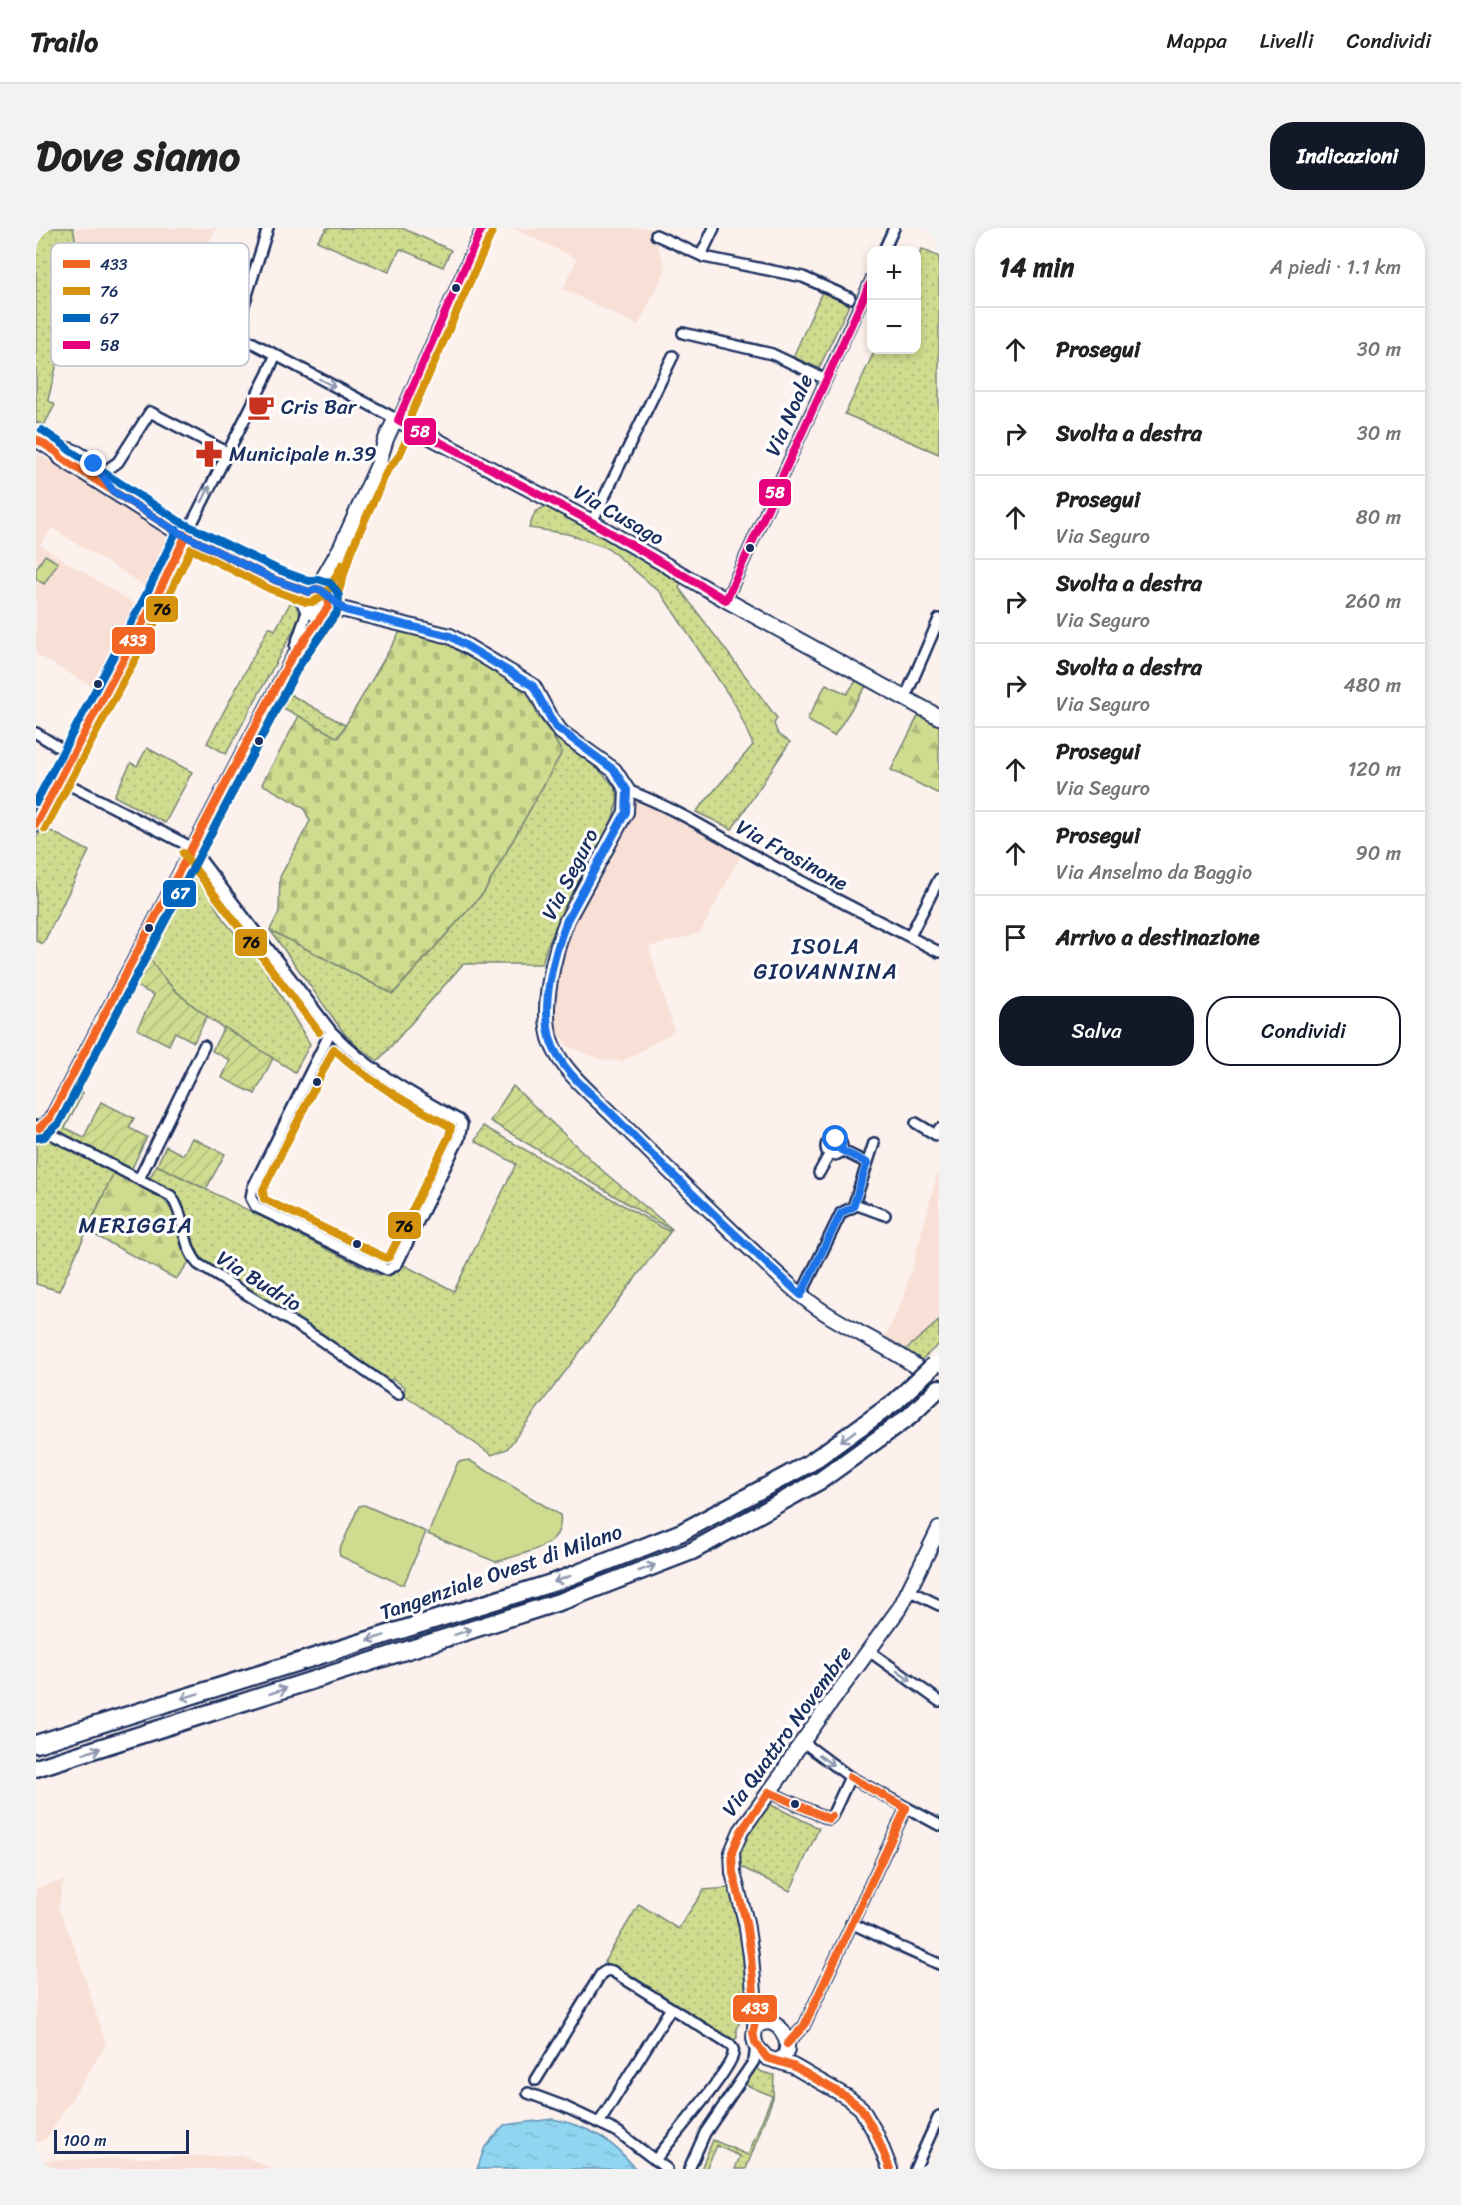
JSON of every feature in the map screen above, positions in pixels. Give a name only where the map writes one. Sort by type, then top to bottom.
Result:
[{"type":"highway","name":"Tangenziale Ovest di Milano","points":[[36,1744],[558,1581],[682,1532],[810,1463],[895,1402],[930,1364]]},
{"type":"highway","name":"Tangenziale Ovest di Milano","points":[[36,1768],[565,1600],[692,1551],[821,1480],[910,1416],[939,1388]]},
{"type":"street","name":"Via Cusago","points":[[249,289],[268,228]]},
{"type":"street","points":[[38,1127],[50,1118],[290,660],[378,465],[386,439],[393,424],[398,420],[482,228]]},
{"type":"street","points":[[704,257],[703,251],[714,228]]},
{"type":"street","points":[[886,246],[894,228]]},
{"type":"street","points":[[656,235],[704,257],[803,277],[850,298]]},
{"type":"street","name":"Via Noale","points":[[726,600],[867,289]]},
{"type":"street","points":[[683,333],[772,354],[825,379]]},
{"type":"street","name":"Via Cusago","points":[[249,341],[592,522],[726,600],[939,717]]},
{"type":"street","points":[[36,824],[159,592],[275,356]]},
{"type":"street","points":[[592,522],[673,356]]},
{"type":"street","points":[[95,476],[110,469],[150,412],[227,452]]},
{"type":"street","points":[[36,439],[58,453],[61,458],[95,476],[113,491],[174,530],[275,580],[345,610],[450,636],[533,686],[555,726],[614,770],[627,790]]},
{"type":"street","points":[[290,660],[318,600]]},
{"type":"street","points":[[905,698],[939,619]]},
{"type":"street","points":[[36,733],[73,756]]},
{"type":"street","points":[[60,780],[191,848],[332,1032],[348,1049],[376,1071],[459,1120],[462,1124],[459,1139],[397,1264],[387,1270],[256,1207],[250,1198],[253,1187],[332,1032]]},
{"type":"street","name":"Via Frosinone","points":[[627,790],[646,797],[835,900],[939,952]]},
{"type":"street","name":"Via Seguro","points":[[627,790],[626,812],[567,920],[560,938],[551,972],[547,1021],[552,1044],[566,1067],[674,1176],[801,1295],[831,1316],[874,1340],[930,1364]]},
{"type":"street","points":[[910,936],[939,879]]},
{"type":"street","points":[[139,1179],[204,1046]]},
{"type":"street","points":[[916,1123],[936,1135],[939,1129]]},
{"type":"street","name":"Via Budrio","points":[[38,1127],[163,1191],[176,1204],[187,1247],[192,1257],[203,1268],[319,1339],[398,1394]]},
{"type":"street","points":[[819,1173],[830,1153],[827,1146],[833,1139],[840,1142],[841,1150],[867,1163]]},
{"type":"street","points":[[853,1207],[874,1143]]},
{"type":"street","points":[[801,1295],[841,1213],[857,1205],[885,1215]]},
{"type":"street","name":"Via Quattro Novembre","points":[[760,2024],[746,1922],[733,1873],[732,1852],[741,1831],[802,1742],[870,1652],[910,1591],[939,1529]]},
{"type":"street","points":[[910,1591],[939,1605]]},
{"type":"street","points":[[870,1652],[939,1701]]},
{"type":"street","points":[[802,1742],[850,1777],[939,1825]]},
{"type":"street","points":[[769,1792],[829,1819],[850,1777]]},
{"type":"street","points":[[689,2169],[705,2133],[804,2026],[902,1806]]},
{"type":"street","points":[[851,1923],[939,1964]]},
{"type":"street","points":[[536,2080],[601,1974],[607,1970],[730,2045],[733,2056],[716,2084],[656,2160]]},
{"type":"street","points":[[599,2123],[671,2008]]},
{"type":"street","points":[[780,2051],[775,2024],[760,2024],[754,2038],[756,2046],[780,2051],[861,2108],[876,2134],[890,2169]]},
{"type":"street","points":[[528,2093],[563,2106],[626,2137],[667,2169]]},
{"type":"street","points":[[915,2169],[939,2116]]},
{"type":"street","points":[[929,2140],[939,2144]]},
{"type":"shaded area","points":[[73,228],[216,228],[209,243],[76,242]]},
{"type":"shaded area","points":[[513,228],[651,228],[666,269],[638,325],[563,289],[577,259]]},
{"type":"shaded area","points":[[36,452],[167,535],[171,541],[148,588],[52,528],[40,545],[138,606],[95,688],[36,654]]},
{"type":"shaded area","points":[[632,797],[642,798],[740,852],[740,857],[700,933],[649,947],[674,1031],[624,1061],[602,1060],[567,1046],[558,1032],[554,1012],[557,974],[566,936],[576,913],[625,831]]},
{"type":"shaded area","points":[[939,1169],[939,1321],[904,1351],[884,1339],[903,1300]]},
{"type":"shaded area","points":[[64,1880],[58,1907],[76,1950],[106,2045],[45,2140],[36,2142],[36,1888]]},
{"type":"shaded area","points":[[241,2155],[273,2169],[36,2169],[36,2161]]},
{"type":"green space","points":[[36,228],[73,228],[76,243],[51,243],[51,366],[56,366],[48,400],[55,405],[44,425],[36,422]]},
{"type":"green space","points":[[327,228],[402,228],[451,250],[443,267],[400,249],[389,272],[317,241]]},
{"type":"green space","points":[[922,249],[939,257],[939,454],[845,414],[873,354],[921,354]]},
{"type":"green space","points":[[823,290],[850,303],[819,368],[793,357]]},
{"type":"green space","points":[[548,505],[681,583],[679,588],[777,718],[774,724],[778,734],[790,742],[732,829],[696,812],[753,745],[736,706],[661,593],[608,548],[568,534],[529,528],[535,512]]},
{"type":"green space","points":[[45,555],[58,563],[44,584],[36,579],[36,569]]},
{"type":"green space","points":[[292,600],[299,610],[300,618],[226,754],[207,743],[269,627],[275,630]]},
{"type":"green space","points":[[401,630],[447,641],[532,695],[537,715],[562,752],[484,892],[393,994],[270,930],[279,912],[280,877],[310,821],[303,807],[262,784],[299,716],[338,738]]},
{"type":"green space","points":[[858,678],[868,683],[834,736],[807,720],[826,684],[847,694]]},
{"type":"green space","points":[[286,692],[345,725],[338,738],[278,705]]},
{"type":"green space","points":[[920,712],[939,722],[939,794],[891,770]]},
{"type":"green space","points":[[550,732],[606,777],[617,793],[617,805],[601,844],[547,946],[542,964],[463,964],[378,1061],[358,1047],[344,1033],[270,930],[393,994],[484,892],[562,752]]},
{"type":"green space","points":[[147,748],[192,772],[165,823],[114,796],[131,763],[137,766]]},
{"type":"green space","points":[[43,827],[89,851],[43,944],[36,941],[36,838]]},
{"type":"green space","points":[[193,871],[223,919],[255,953],[310,1044],[295,1072],[232,1034],[192,1005],[158,971],[146,951],[182,881]]},
{"type":"green space","points":[[146,951],[172,988],[207,1016],[194,1042],[175,1032],[169,1045],[137,1029],[154,995],[136,986],[118,1020],[111,1017]]},
{"type":"green space","points":[[224,1027],[273,1058],[255,1094],[222,1078],[230,1060],[212,1051]]},
{"type":"green space","points":[[513,1086],[604,1172],[672,1229],[490,1121]]},
{"type":"green space","points":[[72,1087],[83,1093],[65,1128],[84,1137],[101,1102],[134,1118],[129,1128],[147,1137],[131,1170],[51,1130]]},
{"type":"green space","points":[[483,1126],[670,1232],[507,1449],[492,1455],[403,1394],[405,1387],[393,1379],[386,1382],[203,1260],[195,1245],[186,1212],[178,1198],[149,1179],[157,1165],[379,1275],[395,1273],[402,1264],[454,1291],[516,1164],[475,1141]]},
{"type":"green space","points":[[36,1132],[114,1172],[59,1291],[36,1284]]},
{"type":"green space","points":[[192,1138],[225,1154],[206,1189],[157,1165],[166,1146],[183,1155]]},
{"type":"green space","points":[[114,1172],[149,1189],[165,1201],[171,1209],[181,1246],[190,1261],[176,1279],[87,1231]]},
{"type":"green space","points":[[939,1321],[939,1344],[919,1362],[904,1351]]},
{"type":"green space","points":[[469,1460],[560,1515],[560,1526],[556,1535],[539,1548],[496,1562],[428,1534],[458,1462]]},
{"type":"green space","points":[[364,1505],[426,1532],[404,1584],[340,1556],[339,1551],[359,1506]]},
{"type":"green space","points":[[767,1803],[819,1828],[790,1891],[737,1865],[737,1849]]},
{"type":"green space","points":[[729,1888],[743,1949],[751,2012],[740,2023],[737,2038],[730,2042],[604,1962],[639,1904],[678,1929],[704,1890]]},
{"type":"green space","points":[[754,2066],[762,2072],[774,2075],[773,2098],[746,2169],[735,2169],[740,2156],[717,2146],[706,2169],[701,2169],[713,2140],[748,2155],[772,2096],[744,2084]]},
{"type":"water","points":[[553,2119],[589,2130],[609,2142],[636,2169],[477,2169],[485,2147],[504,2125]]},
{"type":"transit line","name":"58","points":[[482,228],[398,420],[592,522],[726,600],[867,290]]},
{"type":"transit line","name":"76","points":[[36,1138],[44,1137],[59,1123],[299,666],[338,611],[338,594],[351,551],[387,471],[399,456],[409,434],[411,415],[492,232]]},
{"type":"transit line","name":"67","points":[[36,1138],[44,1137],[59,1123],[299,666],[337,612],[339,596],[330,583],[318,579],[309,581],[279,570],[179,521],[42,430]]},
{"type":"transit line","name":"433","points":[[36,439],[58,453],[61,458],[174,530],[275,580],[309,592]]},
{"type":"transit line","name":"67","points":[[36,802],[148,591],[177,530]]},
{"type":"transit line","name":"433","points":[[36,824],[157,596],[186,535]]},
{"type":"transit line","name":"76","points":[[45,829],[166,601],[191,549],[270,589],[306,602],[312,602],[325,596],[342,565]]},
{"type":"transit line","name":"433","points":[[39,1128],[50,1118],[290,660],[328,607],[329,600],[325,592],[317,589],[309,592]]},
{"type":"transit line","name":"76","points":[[183,853],[319,1032]]},
{"type":"transit line","name":"76","points":[[334,1049],[375,1082],[451,1127],[449,1136],[389,1257],[386,1258],[264,1199],[263,1190],[334,1049]]},
{"type":"transit line","name":"433","points":[[850,1777],[906,1808]]},
{"type":"transit line","name":"433","points":[[769,1792],[741,1831],[732,1852],[733,1873],[746,1922],[751,1956],[756,2018],[753,2032],[755,2042],[767,2058],[793,2066],[847,2097],[861,2108],[876,2134],[890,2169]]},
{"type":"transit line","name":"433","points":[[769,1792],[829,1819],[832,1816]]},
{"type":"transit line","name":"433","points":[[787,2044],[804,2026],[906,1808]]},
{"type":"place","name":"Cris Bar","points":[[261,407]]},
{"type":"place","name":"Municipale n.39","points":[[209,454]]},
{"type":"district","name":"ISOLA GIOVANNINA","points":[[826,958]]},
{"type":"district","name":"MERIGGIA","points":[[136,1225]]},
{"type":"route","points":[[94,464],[113,491],[174,530],[275,580],[309,592],[315,589],[321,590],[345,610],[450,636],[533,686],[555,726],[614,770],[627,790],[626,812],[567,920],[560,938],[551,972],[547,1021],[552,1044],[566,1067],[674,1176],[801,1295],[841,1213],[853,1207],[867,1163],[841,1150],[842,1144],[836,1139]]}]
